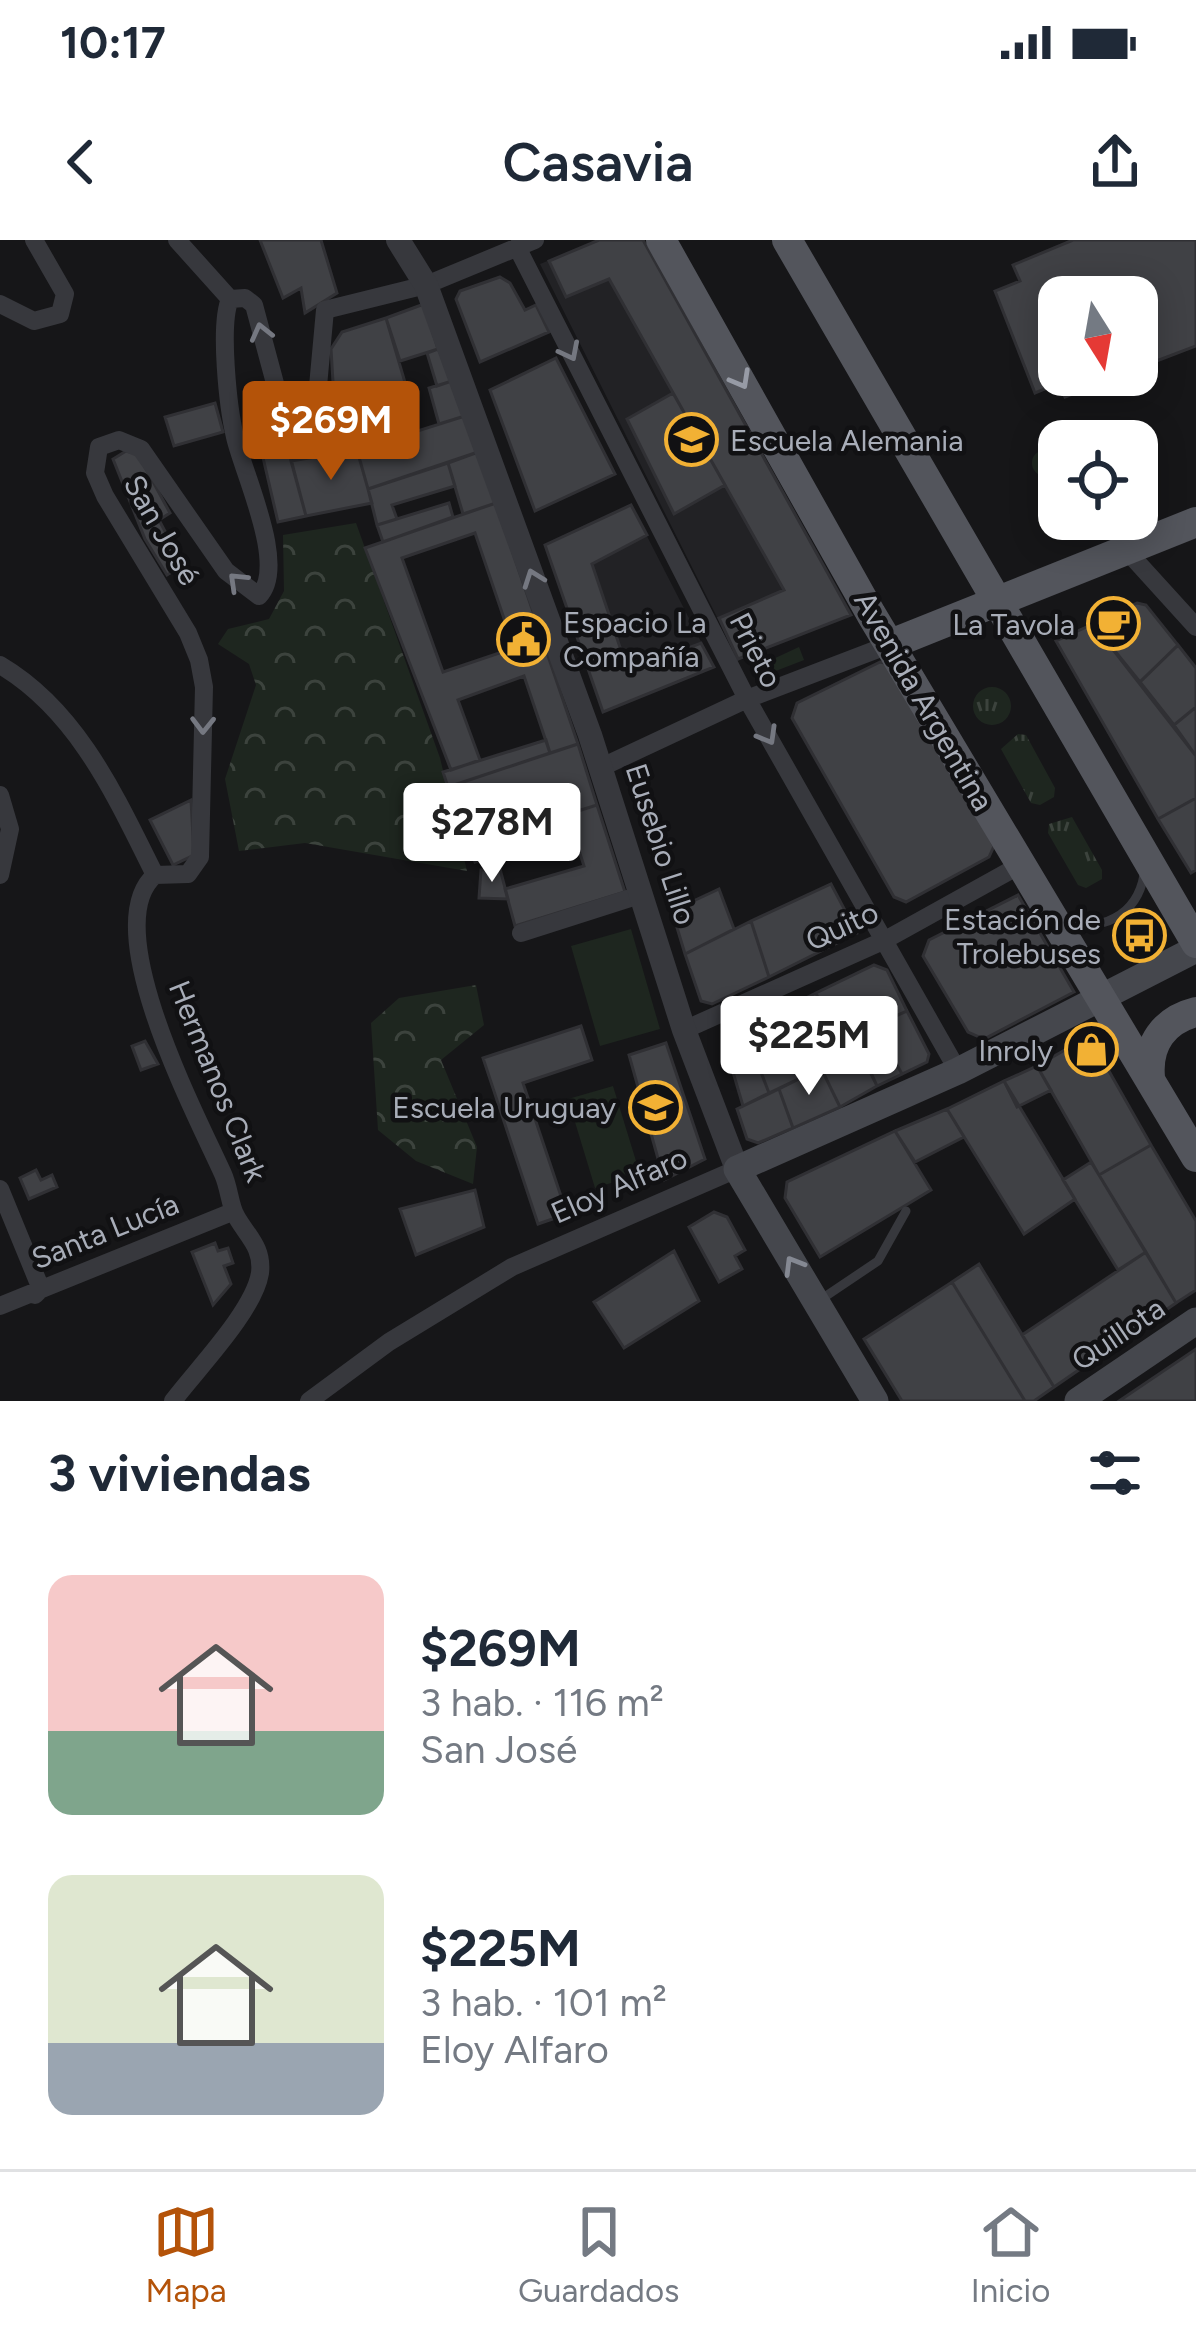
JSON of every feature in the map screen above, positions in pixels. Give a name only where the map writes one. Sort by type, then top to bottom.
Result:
[{"type":"main road","name":"Avenida Argentina","points":[[661,240],[891,644],[1196,1157]]},
{"type":"main road","points":[[787,240],[1196,946]]},
{"type":"main road","points":[[891,644],[1196,522]]},
{"type":"main road","name":"Eloy Alfaro","points":[[736,1169],[958,1072],[1196,946]]},
{"type":"main road","points":[[1150,1077],[1156,1040],[1172,1021],[1196,1012]]},
{"type":"main road","name":"Eusebio Lillo","points":[[736,1169],[875,1401]]},
{"type":"main road","name":"Quillota","points":[[1078,1401],[1196,1321]]},
{"type":"street","points":[[0,304],[34,321],[60,314],[65,294],[34,240]]},
{"type":"street","points":[[177,240],[230,298],[237,296],[254,305],[277,401],[287,428],[297,432],[315,419],[325,310],[426,285],[526,244]]},
{"type":"street","name":"Eusebio Lillo","points":[[398,240],[426,285],[602,767],[684,1030],[736,1169]]},
{"type":"street","name":"Prieto","points":[[526,244],[747,699],[958,1072]]},
{"type":"street","name":"San José","points":[[155,875],[188,874],[200,857],[204,687],[188,632],[105,496],[94,458],[108,442],[129,442],[141,449],[226,571],[254,596],[263,593],[269,568],[260,512],[232,416],[230,298]]},
{"type":"street","points":[[1127,550],[1196,627]]},
{"type":"street","points":[[602,767],[747,699],[891,644]]},
{"type":"street","points":[[0,665],[43,698],[76,734],[109,783],[155,875]]},
{"type":"street","points":[[0,795],[10,829],[0,874]]},
{"type":"street","name":"Quito","points":[[684,1030],[885,940],[1020,865]]},
{"type":"street","name":"Hermanos Clark","points":[[155,875],[147,882],[139,910],[142,970],[184,1086],[230,1190],[232,1212],[257,1246],[260,1274],[243,1309],[173,1401]]},
{"type":"street","points":[[521,933],[643,893]]},
{"type":"street","name":"Eloy Alfaro","points":[[309,1401],[389,1342],[512,1267],[736,1169]]},
{"type":"street","points":[[0,1189],[41,1289],[0,1316]]},
{"type":"street","name":"Santa Lucía","points":[[0,1306],[232,1212]]},
{"type":"lane","points":[[1048,910],[1082,925],[1117,918],[1140,892],[1145,857]]},
{"type":"lane","points":[[816,1303],[878,1261],[906,1211]]},
{"type":"shaded area","name":"Escuela Alemania","points":[[599,240],[643,240],[851,615],[738,659],[540,264]]},
{"type":"shaded area","points":[[631,505],[714,667],[603,712],[545,545]]},
{"type":"green space","points":[[1038,452],[1038,474],[1032,463]]},
{"type":"green space","points":[[356,523],[440,758],[467,871],[305,843],[239,851],[225,779],[256,685],[249,664],[218,644],[228,629],[269,619],[284,591],[283,535]]},
{"type":"green space","points":[[799,647],[804,660],[760,677],[756,667]]},
{"type":"green space","points":[[992,687],[1005,693],[1011,706],[1005,719],[992,725],[979,719],[973,706],[979,693]]},
{"type":"green space","points":[[1018,734],[1026,735],[1055,788],[1054,797],[1040,805],[1031,803],[1001,749]]},
{"type":"green space","points":[[1072,817],[1102,870],[1102,879],[1086,888],[1078,885],[1048,833],[1049,824]]},
{"type":"green space","points":[[631,929],[660,1029],[600,1046],[571,946]]},
{"type":"green space","points":[[476,985],[484,1025],[441,1060],[477,1147],[473,1184],[416,1161],[378,1130],[371,1023],[399,998]]},
{"type":"green space","points":[[613,1086],[640,1174],[595,1188],[568,1099]]},
{"type":"building","points":[[260,240],[321,240],[337,293],[305,313],[301,288],[283,298]]},
{"type":"building","points":[[599,240],[643,240],[851,615],[738,659],[719,618],[784,590],[609,279],[566,297],[549,261]]},
{"type":"building","points":[[1073,240],[1196,240],[1196,346],[1158,360],[1158,276],[1038,276],[1035,393],[995,291],[1020,281],[1013,265]]},
{"type":"building","points":[[500,277],[510,283],[525,310],[536,305],[549,332],[480,362],[456,299],[460,291]]},
{"type":"building","points":[[424,304],[438,349],[400,361],[386,318]]},
{"type":"building","points":[[386,318],[409,396],[374,406],[370,388],[334,399],[331,349],[342,332]]},
{"type":"building","points":[[438,349],[455,380],[437,386],[427,353]]},
{"type":"building","points":[[556,358],[615,474],[535,511],[490,390]]},
{"type":"building","points":[[455,380],[468,415],[439,424],[429,388]]},
{"type":"building","points":[[359,391],[375,445],[338,454],[334,399]]},
{"type":"building","points":[[673,393],[725,485],[674,514],[627,419]]},
{"type":"building","points":[[215,403],[223,432],[174,446],[165,417]]},
{"type":"building","points":[[279,414],[306,516],[278,522],[254,419]]},
{"type":"building","points":[[468,415],[481,451],[368,489],[357,450]]},
{"type":"building","points":[[357,450],[372,503],[306,516],[291,461]]},
{"type":"building","points":[[126,451],[138,454],[170,513],[159,520],[183,565],[167,575],[145,539],[113,459]]},
{"type":"building","points":[[481,451],[496,503],[463,514],[448,463]]},
{"type":"building","points":[[448,463],[455,486],[392,505],[397,519],[377,525],[368,489]]},
{"type":"building","points":[[449,503],[453,517],[383,542],[377,525]]},
{"type":"building","points":[[496,503],[578,744],[550,753],[524,676],[458,700],[480,760],[451,770],[365,548]],"holes":[[[475,533],[514,648],[443,672],[402,558]]]},
{"type":"building","points":[[631,505],[647,535],[592,564],[628,671],[701,643],[714,667],[603,712],[545,545]]},
{"type":"building","points":[[1137,603],[1146,605],[1178,645],[1140,682],[1093,624]]},
{"type":"building","points":[[1093,624],[1196,756],[1196,798],[1158,819],[1056,641]]},
{"type":"building","points":[[1178,645],[1196,668],[1196,707],[1174,725],[1140,682]]},
{"type":"building","points":[[880,662],[894,665],[994,846],[989,857],[906,902],[894,897],[792,718],[797,703]]},
{"type":"building","points":[[1196,707],[1196,756],[1174,725]]},
{"type":"building","points":[[546,740],[550,753],[448,787],[443,772]]},
{"type":"building","points":[[578,744],[597,805],[497,837],[502,853],[475,862],[465,834],[456,837],[446,804],[453,802],[448,787]]},
{"type":"building","points":[[1196,798],[1196,870],[1191,873],[1158,819]]},
{"type":"building","points":[[191,800],[194,855],[173,865],[150,820]]},
{"type":"building","points":[[597,805],[625,892],[515,926],[505,889],[584,866],[567,814]]},
{"type":"building","points":[[500,869],[508,899],[479,898],[481,870]]},
{"type":"building","points":[[831,884],[857,933],[769,977],[751,921]]},
{"type":"building","points":[[719,889],[734,929],[685,954],[672,911]]},
{"type":"building","points":[[1018,895],[1074,992],[984,1039],[968,1032],[923,956],[929,940]]},
{"type":"building","points":[[751,921],[769,977],[712,1004],[701,1001],[685,954]]},
{"type":"building","points":[[874,965],[887,970],[907,1011],[837,1042],[816,993]]},
{"type":"building","points":[[816,993],[829,1023],[806,1033],[794,1004]]},
{"type":"building","points":[[794,1004],[821,1068],[769,1093],[744,1028]]},
{"type":"building","points":[[907,1011],[929,1054],[927,1062],[902,1074],[875,1025]]},
{"type":"building","points":[[581,1026],[592,1060],[523,1083],[567,1214],[538,1224],[483,1058]]},
{"type":"building","points":[[744,1028],[769,1093],[743,1106],[723,1038]]},
{"type":"building","points":[[1089,1036],[1151,1145],[1099,1175],[1037,1066]]},
{"type":"building","points":[[145,1041],[158,1064],[141,1070],[132,1046]]},
{"type":"building","points":[[666,1043],[705,1159],[664,1180],[629,1055]]},
{"type":"building","points":[[859,1049],[877,1086],[840,1107],[821,1068]]},
{"type":"building","points":[[889,1050],[902,1074],[877,1086],[865,1060]]},
{"type":"building","points":[[1037,1066],[1051,1090],[1017,1107],[1004,1081]]},
{"type":"building","points":[[821,1068],[840,1107],[793,1128],[779,1089]]},
{"type":"building","points":[[1004,1081],[1075,1199],[1024,1234],[947,1109]]},
{"type":"building","points":[[779,1089],[793,1128],[758,1143],[747,1139],[737,1109]]},
{"type":"building","points":[[947,1109],[964,1137],[915,1162],[895,1131]]},
{"type":"building","points":[[895,1131],[931,1190],[820,1257],[785,1198],[787,1182]]},
{"type":"building","points":[[1151,1145],[1196,1221],[1196,1290],[1176,1303],[1099,1175]]},
{"type":"building","points":[[1091,1162],[1146,1252],[1118,1270],[1063,1180]]},
{"type":"building","points":[[36,1170],[41,1180],[52,1175],[57,1187],[29,1199],[20,1178]]},
{"type":"building","points":[[475,1190],[484,1227],[416,1255],[400,1209]]},
{"type":"building","points":[[714,1212],[727,1217],[745,1250],[735,1256],[742,1269],[719,1282],[689,1227]]},
{"type":"building","points":[[215,1243],[218,1251],[228,1248],[233,1263],[224,1266],[231,1284],[213,1305],[192,1252]]},
{"type":"building","points":[[674,1251],[699,1301],[624,1348],[594,1302]]},
{"type":"building","points":[[1146,1252],[1176,1303],[1054,1387],[1022,1335]]},
{"type":"building","points":[[979,1264],[1054,1387],[1034,1401],[1025,1401],[952,1282]]},
{"type":"building","points":[[952,1282],[1025,1401],[902,1401],[864,1339]]},
{"type":"building","points":[[1196,1349],[1196,1401],[1119,1401]]},
{"type":"place","name":"Escuela Alemania","points":[[691,440]]},
{"type":"place","name":"La Tavola","points":[[1114,624]]},
{"type":"place","name":"Espacio La Compañía","points":[[524,639]]},
{"type":"place","name":"Estación de Trolebuses","points":[[1140,936]]},
{"type":"place","name":"Inroly","points":[[1092,1050]]},
{"type":"place","name":"Escuela Uruguay","points":[[655,1107]]}]
